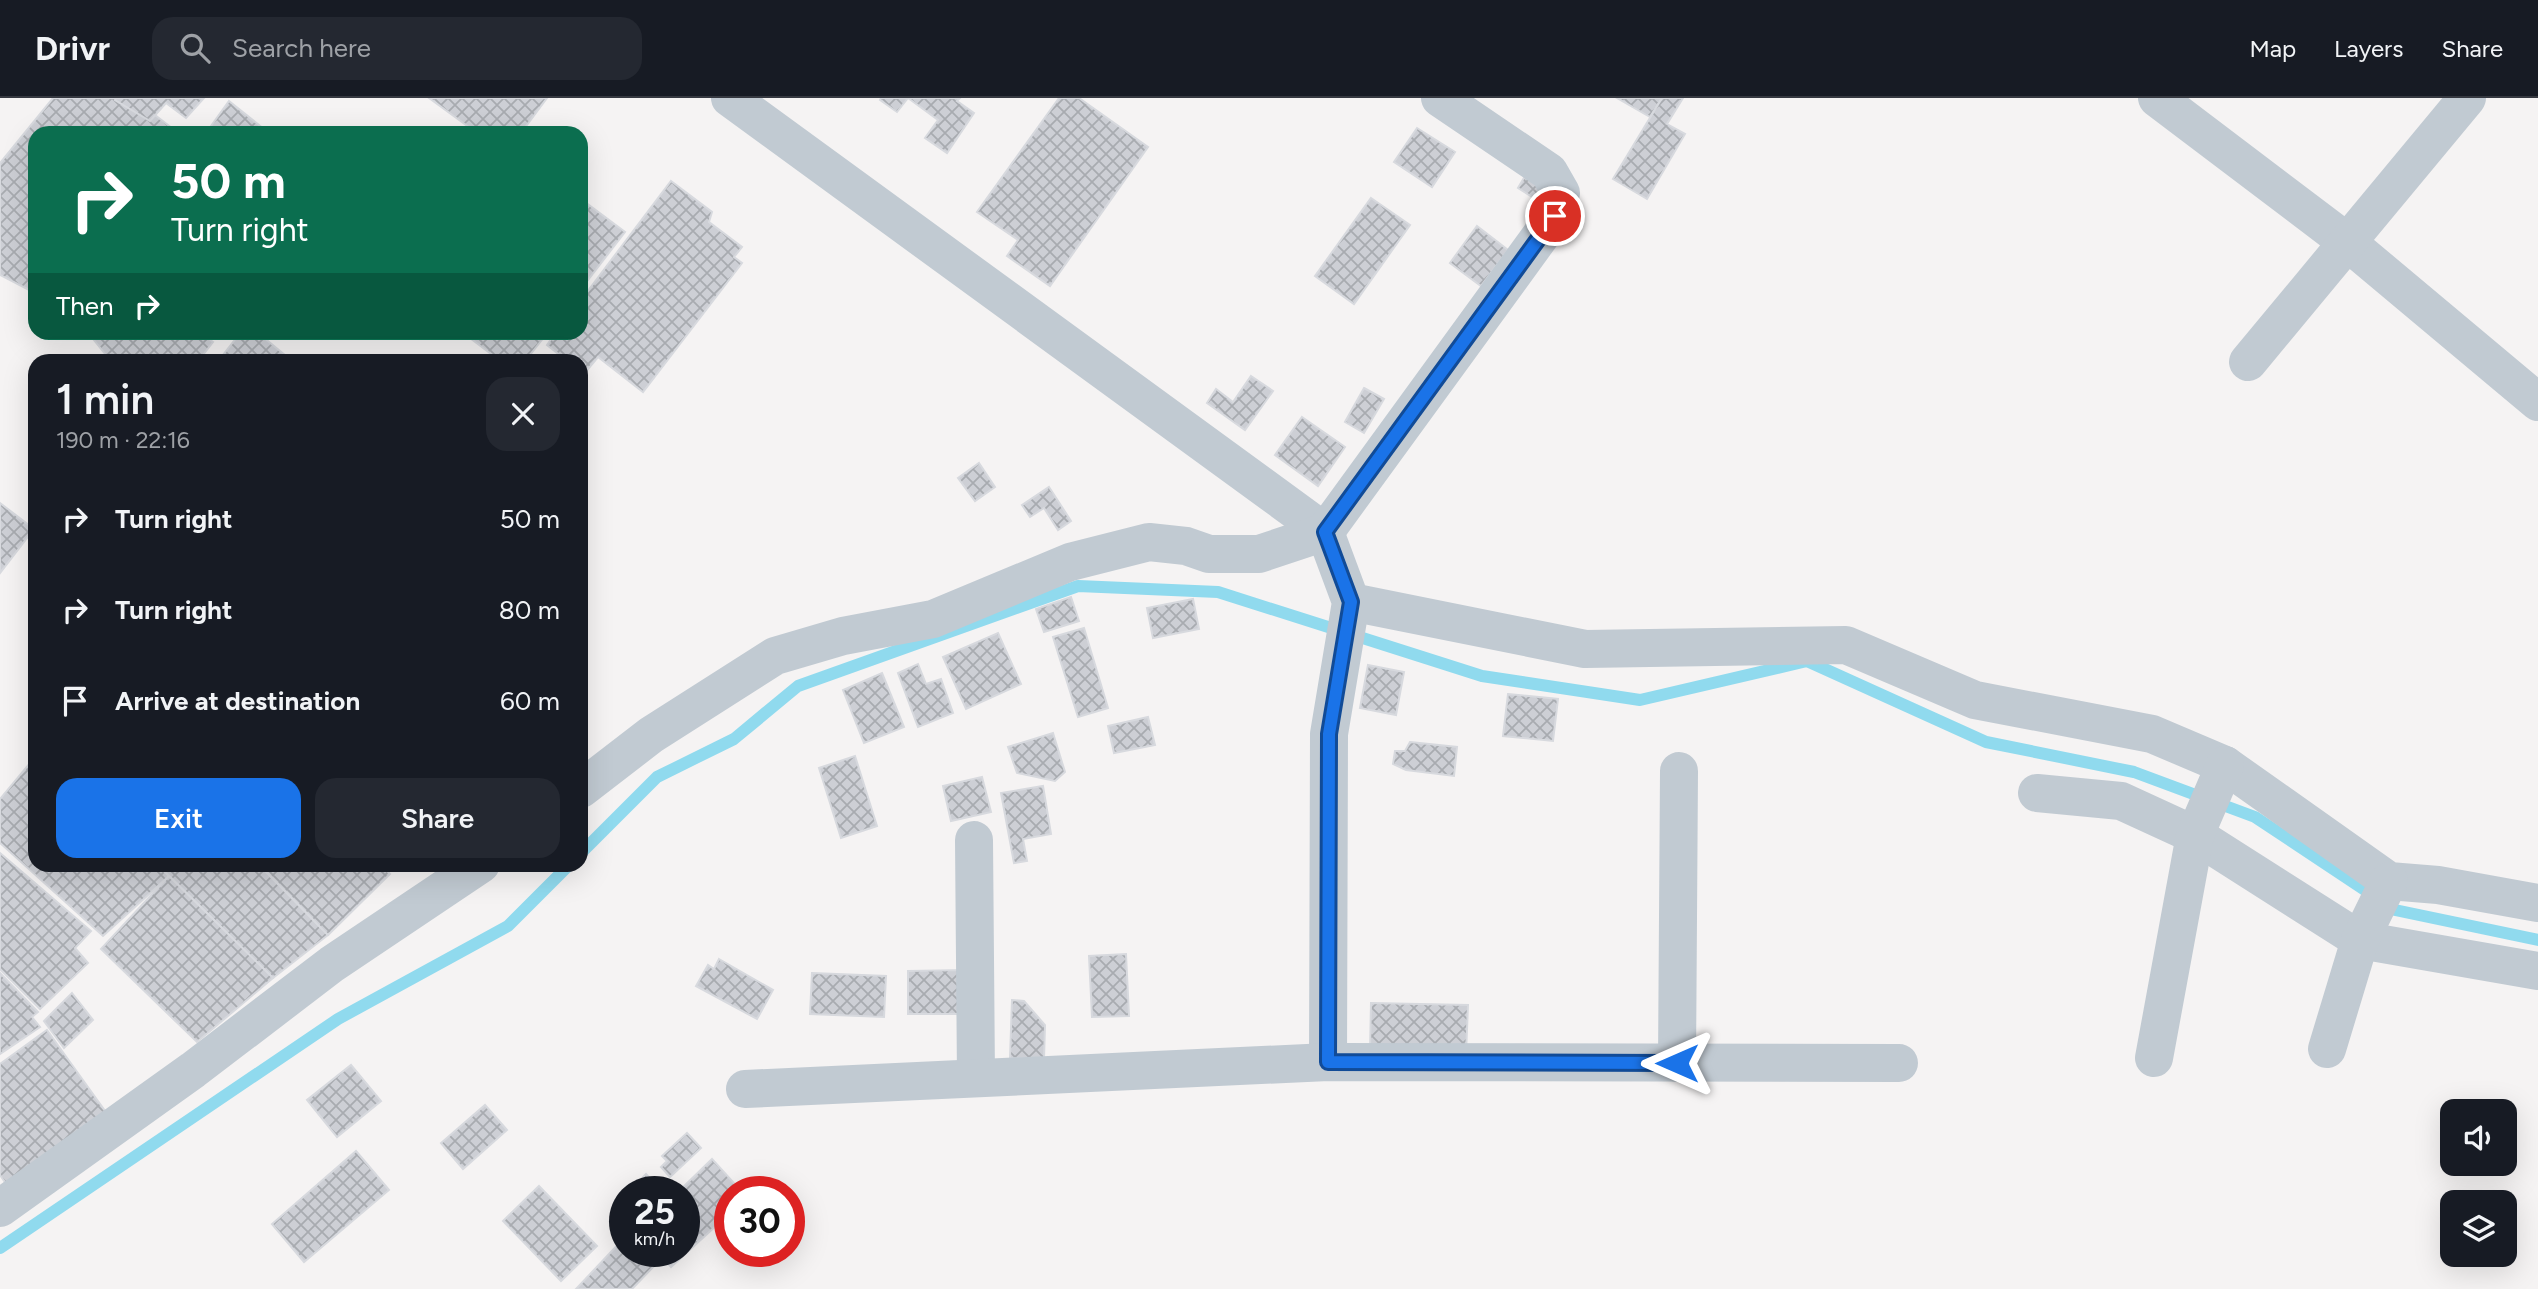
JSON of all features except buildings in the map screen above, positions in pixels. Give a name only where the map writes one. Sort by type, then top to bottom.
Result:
[{"type":"street","points":[[730,98],[1325,532],[1351,602],[1329,734],[1328,1062]]},
{"type":"street","points":[[588,784],[651,735],[775,656],[844,636],[933,619],[1070,562],[1149,542],[1186,546],[1209,554],[1259,554],[1325,532],[1555,216],[1561,193],[1549,172],[1440,98]]},
{"type":"street","points":[[2157,98],[2347,242],[2538,402]]},
{"type":"street","points":[[2248,362],[2467,98]]},
{"type":"street","points":[[1351,602],[1586,649],[1846,645],[1975,699],[2152,734],[2225,765],[2389,881],[2438,886],[2538,904]]},
{"type":"street","points":[[2154,1058],[2195,835],[2225,765]]},
{"type":"street","points":[[1677,1063],[1679,771]]},
{"type":"street","points":[[2037,793],[2121,802],[2195,835],[2360,940],[2538,971]]},
{"type":"street","points":[[974,840],[976,1078]]},
{"type":"street","points":[[0,1208],[193,1070],[332,964],[469,872]]},
{"type":"street","points":[[2327,1049],[2360,940],[2389,881]]},
{"type":"street","points":[[745,1089],[1328,1062],[1899,1063]]},
{"type":"waterway","points":[[588,846],[657,777],[734,739],[798,686],[1078,586],[1218,592],[1482,676],[1640,700],[1807,661],[1986,742],[2134,772],[2255,817],[2395,910],[2538,940]]},
{"type":"waterway","points":[[0,1248],[338,1019],[508,926],[562,872]]},
{"type":"route","points":[[1555,216],[1325,532],[1351,602],[1329,734],[1328,1062],[1677,1063]]}]
